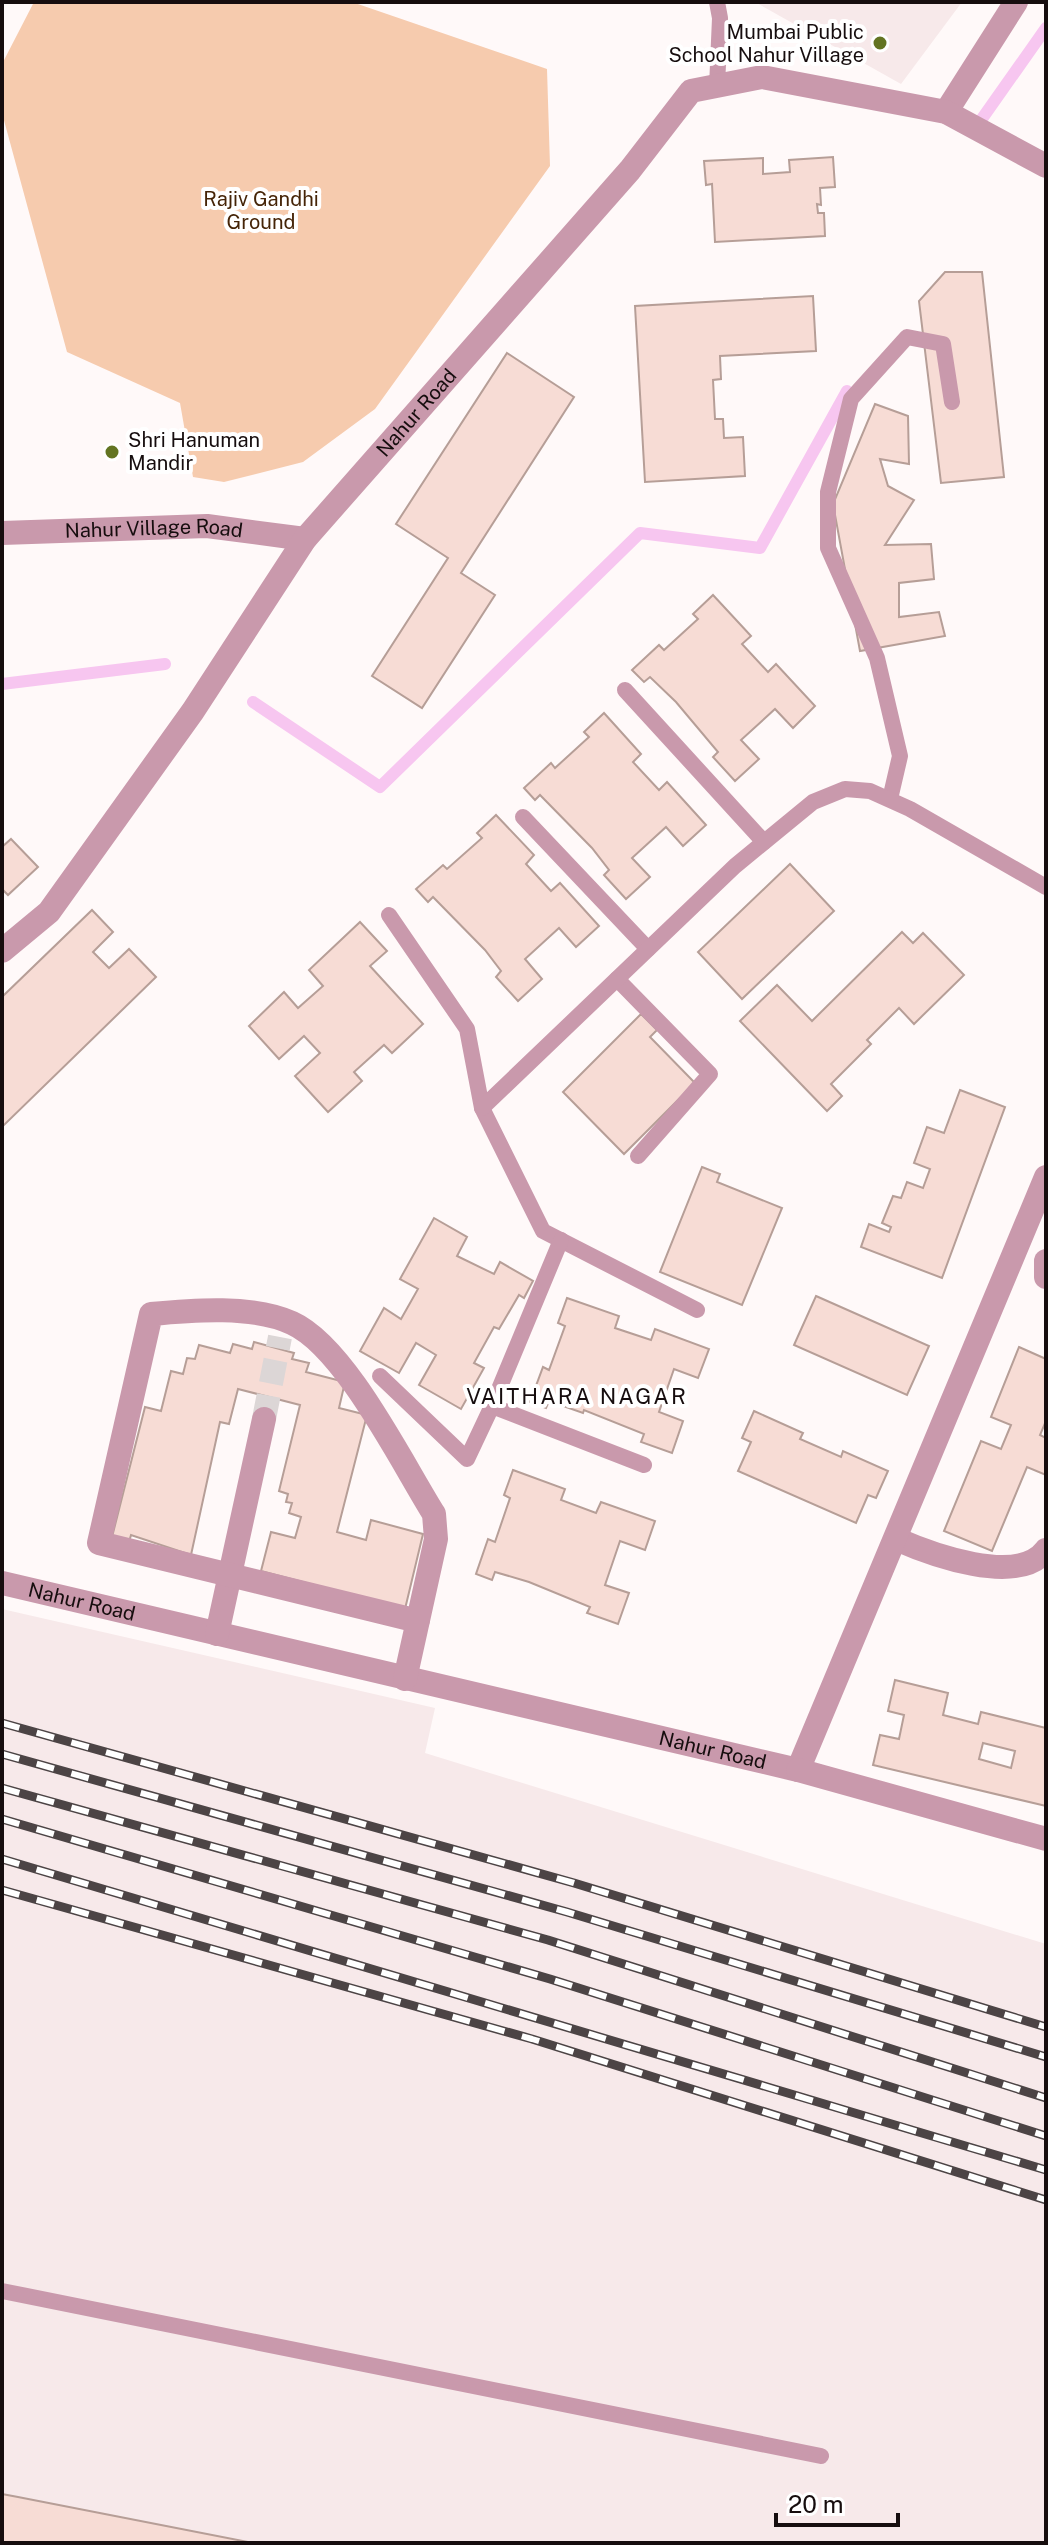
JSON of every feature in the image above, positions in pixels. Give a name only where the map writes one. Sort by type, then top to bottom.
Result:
[{"type":"street","points":[[946,112],[1016,2]]},
{"type":"street","name":"Nahur Road","points":[[2,951],[49,912],[193,711],[305,539],[620,181],[691,91],[762,77],[946,112],[1046,166]]},
{"type":"street","name":"Nahur Village Road","points":[[2,533],[207,526],[305,539]]},
{"type":"street","points":[[798,1770],[1039,1213],[1046,1177]]},
{"type":"street","points":[[1046,1261],[1046,1277]]},
{"type":"street","points":[[405,1679],[418,1621],[436,1539],[434,1514],[337,1359],[311,1333],[281,1329],[213,1308],[151,1314],[99,1543],[418,1621]]},
{"type":"street","points":[[217,1634],[264,1419]]},
{"type":"street","points":[[896,1539],[951,1561],[1015,1567],[1029,1563],[1046,1550]]},
{"type":"street","name":"Nahur Road","points":[[2,1583],[798,1770],[1046,1839]]},
{"type":"lane","points":[[717,2],[720,18],[717,87]]},
{"type":"lane","points":[[890,799],[900,756],[877,658],[828,548],[828,492],[851,399],[907,337],[943,344],[952,402]]},
{"type":"lane","points":[[625,690],[764,842]]},
{"type":"lane","points":[[482,1108],[764,842],[813,802],[845,789],[870,791],[890,799],[1046,887]]},
{"type":"lane","points":[[523,817],[648,949]]},
{"type":"lane","points":[[389,915],[467,1029],[482,1108],[543,1231],[697,1310]]},
{"type":"lane","points":[[617,979],[710,1074],[638,1156]]},
{"type":"lane","points":[[380,1376],[467,1459],[561,1240]]},
{"type":"lane","points":[[492,1406],[644,1465]]},
{"type":"lane","points":[[2,2291],[821,2456]]},
{"type":"shaded area","name":"Mumbai Public School Nahur Village","points":[[755,2],[962,2],[901,84]]},
{"type":"shaded area","points":[[2,1609],[435,1708],[425,1753],[1046,1944],[1046,2543],[2,2543]]},
{"type":"green space","name":"Rajiv Gandhi Ground","points":[[34,2],[352,2],[547,69],[550,166],[375,409],[303,462],[224,482],[193,477],[180,403],[67,352],[2,113],[2,64]]},
{"type":"building","points":[[833,157],[835,187],[820,188],[821,205],[817,204],[818,213],[824,213],[825,236],[715,242],[712,184],[706,185],[704,161],[763,158],[763,174],[790,172],[789,160]]},
{"type":"building","points":[[945,272],[982,272],[1004,477],[941,483],[919,301]]},
{"type":"building","points":[[813,296],[816,351],[720,356],[721,379],[713,380],[715,419],[723,419],[724,438],[743,437],[745,476],[645,482],[635,306]]},
{"type":"building","points":[[507,353],[574,397],[461,573],[495,595],[422,708],[372,676],[448,558],[396,524]]},
{"type":"building","points":[[875,404],[908,416],[909,464],[880,459],[888,486],[914,500],[885,545],[931,544],[934,579],[899,583],[899,617],[939,612],[945,636],[860,651],[833,504]]},
{"type":"building","points":[[713,595],[751,636],[742,644],[768,672],[776,664],[815,706],[793,728],[775,709],[741,740],[759,759],[735,781],[713,757],[718,752],[676,702],[650,677],[644,682],[632,670],[659,645],[664,650],[698,619],[693,614]]},
{"type":"building","points":[[604,713],[641,754],[633,762],[659,790],[667,782],[706,825],[683,846],[666,827],[632,858],[650,877],[626,899],[604,875],[609,870],[592,848],[540,795],[535,800],[524,788],[551,763],[555,768],[589,737],[584,732]]},
{"type":"building","points":[[496,815],[534,855],[526,864],[551,891],[560,883],[599,926],[576,947],[559,928],[525,959],[542,979],[518,1001],[496,977],[501,971],[485,950],[433,897],[428,902],[416,889],[443,865],[447,869],[482,838],[477,833]]},
{"type":"building","points":[[11,839],[38,867],[8,895],[2,889],[2,847]]},
{"type":"building","points":[[790,864],[834,911],[742,999],[698,952]]},
{"type":"building","points":[[92,910],[113,932],[93,952],[109,968],[129,949],[156,977],[2,1127],[2,997]]},
{"type":"building","points":[[360,922],[387,951],[370,966],[423,1024],[392,1053],[384,1045],[354,1072],[362,1081],[328,1112],[295,1076],[320,1053],[304,1036],[279,1059],[249,1026],[284,992],[298,1008],[323,986],[309,970]]},
{"type":"building","points":[[902,932],[913,943],[923,933],[964,975],[914,1024],[899,1008],[867,1040],[871,1044],[831,1084],[842,1096],[827,1111],[740,1021],[777,985],[812,1021]]},
{"type":"building","points":[[641,1014],[657,1030],[650,1037],[695,1083],[624,1154],[563,1092]]},
{"type":"building","points":[[960,1090],[1005,1107],[942,1278],[861,1247],[869,1224],[889,1232],[891,1227],[882,1223],[893,1196],[901,1198],[907,1182],[923,1188],[930,1169],[914,1163],[927,1127],[944,1133]]},
{"type":"building","points":[[702,1167],[720,1174],[717,1182],[782,1208],[742,1305],[660,1272]]},
{"type":"building","points":[[434,1218],[467,1237],[457,1256],[494,1274],[500,1262],[533,1281],[524,1298],[519,1295],[499,1329],[494,1327],[474,1363],[484,1368],[461,1409],[419,1385],[436,1355],[416,1343],[399,1373],[360,1351],[384,1308],[401,1319],[418,1289],[400,1279]]},
{"type":"building","points":[[816,1296],[929,1346],[907,1395],[794,1345]]},
{"type":"building","points":[[567,1298],[619,1316],[615,1328],[651,1340],[655,1329],[709,1349],[698,1378],[674,1369],[659,1412],[683,1421],[672,1453],[641,1442],[644,1434],[584,1410],[583,1413],[549,1401],[546,1408],[530,1402],[543,1367],[549,1370],[565,1326],[558,1323]]},
{"type":"building","points":[[254,1342],[294,1353],[292,1359],[309,1363],[306,1372],[345,1382],[339,1408],[367,1415],[337,1532],[366,1540],[371,1520],[423,1534],[405,1609],[261,1571],[271,1532],[295,1538],[301,1517],[289,1513],[292,1503],[286,1502],[288,1494],[279,1491],[300,1405],[238,1389],[229,1424],[220,1422],[191,1555],[131,1535],[129,1542],[112,1537],[145,1407],[161,1411],[171,1371],[183,1374],[187,1358],[195,1359],[199,1345],[230,1353],[233,1344],[252,1349]]},
{"type":"building","points":[[1019,1347],[1046,1359],[1046,1421],[1040,1435],[1046,1438],[1046,1475],[1027,1467],[992,1551],[944,1531],[981,1441],[1001,1449],[1011,1425],[991,1417]]},
{"type":"building","points":[[754,1411],[803,1433],[800,1439],[841,1457],[843,1451],[888,1471],[876,1498],[868,1495],[856,1523],[738,1471],[751,1442],[742,1438]]},
{"type":"building","points":[[513,1470],[565,1489],[561,1500],[596,1513],[601,1502],[655,1521],[645,1550],[620,1541],[605,1585],[629,1593],[618,1624],[587,1613],[590,1607],[529,1582],[495,1572],[492,1580],[476,1574],[488,1539],[495,1542],[510,1498],[504,1495]]},
{"type":"building","points":[[895,1680],[948,1693],[943,1715],[978,1724],[981,1712],[1046,1728],[1046,1806],[873,1765],[880,1735],[899,1739],[904,1715],[888,1711]],"holes":[[[983,1743],[1015,1751],[1011,1768],[979,1759]]]},
{"type":"building","points":[[2,2494],[18,2497],[253,2543],[2,2543]]},
{"type":"waterway","points":[[979,123],[1046,28]]},
{"type":"waterway","points":[[253,702],[380,787],[640,533],[760,548],[847,391]]},
{"type":"waterway","points":[[2,684],[165,664]]},
{"type":"tunnel","points":[[264,1419],[280,1337]]},
{"type":"railway","points":[[2,1723],[574,1883],[1046,2027]]},
{"type":"railway","points":[[2,1754],[567,1912],[1046,2057]]},
{"type":"railway","points":[[2,1788],[548,1940],[1046,2098]]},
{"type":"railway","points":[[2,1819],[550,1979],[1046,2136]]},
{"type":"railway","points":[[2,1859],[1046,2170]]},
{"type":"railway","points":[[2,1890],[532,2039],[1046,2200]]},
{"type":"place","name":"Mumbai Public School Nahur Village","points":[[880,43]]},
{"type":"place","name":"Shri Hanuman Mandir","points":[[112,452]]},
{"type":"district","name":"VAITHARA NAGAR","points":[[577,1396]]}]
